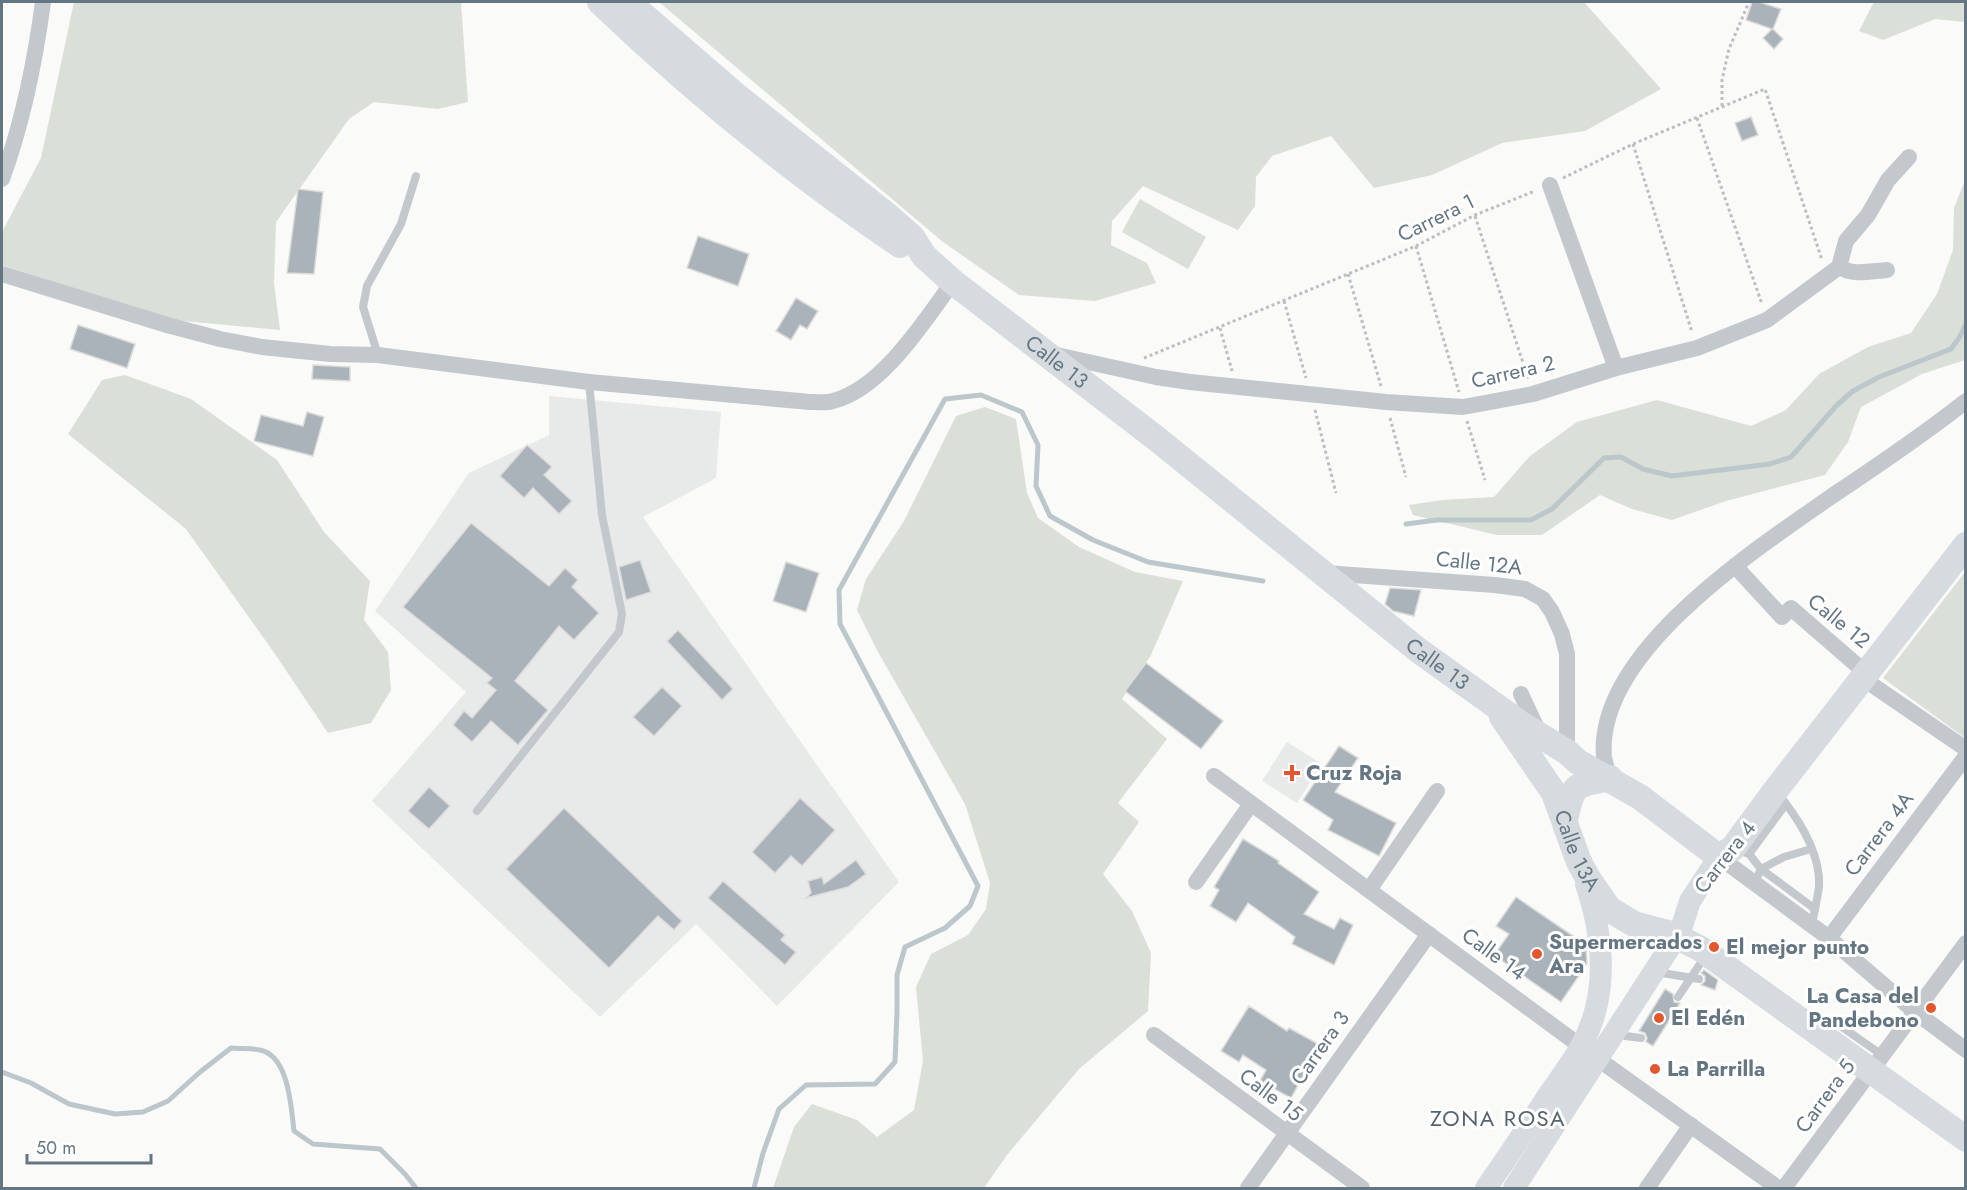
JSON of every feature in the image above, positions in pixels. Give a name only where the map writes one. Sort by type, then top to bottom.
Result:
[{"type":"main road","points":[[600,2],[728,115],[854,214],[903,246],[924,256]]},
{"type":"main road","points":[[628,2],[738,97],[888,216],[912,237],[924,256]]},
{"type":"main road","name":"Calle 13","points":[[924,256],[953,282],[1157,439],[1418,650],[1578,762],[1610,778],[1734,853]]},
{"type":"main road","name":"Carrera 4","points":[[1486,1188],[1589,1052],[1613,1034],[1677,936],[1690,901],[1782,795],[1864,675],[1965,545]]},
{"type":"main road","name":"Calle 13A","points":[[1496,706],[1511,732],[1548,781],[1588,880],[1609,909],[1634,924],[1677,936],[1704,951],[1734,979],[1821,1035],[1877,1063],[1965,1139]]},
{"type":"main road","points":[[1565,820],[1572,792],[1579,785],[1610,778]]},
{"type":"main road","name":"Carrera 4","points":[[1514,1188],[1589,1052],[1602,968],[1597,915],[1580,862]]},
{"type":"street","points":[[2,180],[23,112],[43,2]]},
{"type":"street","points":[[1887,270],[1862,273],[1833,272],[1846,241],[1868,215],[1888,180],[1909,157]]},
{"type":"street","points":[[1550,185],[1616,368]]},
{"type":"street","name":"Carrera 2","points":[[1042,352],[1156,377],[1386,402],[1463,407],[1533,394],[1616,368],[1697,348],[1767,320],[1833,272]]},
{"type":"street","points":[[2,274],[220,339],[299,352],[378,355],[589,382],[832,402],[853,393],[873,378],[905,347],[953,282]]},
{"type":"street","points":[[1610,778],[1604,757],[1605,734],[1611,709],[1638,663],[1661,633],[1684,609],[1735,566],[1965,401]]},
{"type":"street","name":"Calle 12","points":[[1735,566],[1782,618],[1791,608],[1864,675],[1965,749]]},
{"type":"street","name":"Calle 12A","points":[[1323,573],[1495,585],[1525,589],[1543,599],[1562,634],[1567,654],[1566,752]]},
{"type":"street","points":[[1521,694],[1540,736]]},
{"type":"street","name":"Carrera 4A","points":[[1829,938],[1965,756]]},
{"type":"street","name":"Calle 14","points":[[1214,776],[1778,1188]]},
{"type":"street","points":[[1369,890],[1437,791]]},
{"type":"street","points":[[1196,882],[1251,804]]},
{"type":"street","name":"Calle 13","points":[[1734,853],[1758,876],[1813,917],[1829,938],[1914,1011],[1965,1050]]},
{"type":"street","name":"Carrera 3","points":[[1248,1188],[1429,934]]},
{"type":"street","name":"Carrera 5","points":[[1784,1188],[1965,942]]},
{"type":"street","name":"Calle 15","points":[[1154,1035],[1362,1188]]},
{"type":"street","points":[[1647,1188],[1690,1125]]},
{"type":"lane","points":[[378,355],[363,307],[367,286],[401,224],[416,176]]},
{"type":"lane","points":[[477,811],[619,632],[622,614],[602,515],[589,382]]},
{"type":"lane","points":[[1782,795],[1799,824],[1818,870],[1819,887],[1813,917]]},
{"type":"lane","points":[[1734,853],[1758,876],[1784,857],[1811,849]]},
{"type":"lane","points":[[1678,997],[1695,979],[1704,951]]},
{"type":"lane","points":[[1653,971],[1695,979]]},
{"type":"lane","points":[[1613,1034],[1641,1038]]},
{"type":"path","points":[[1722,106],[1722,80],[1729,49],[1749,2]]},
{"type":"path","name":"Carrera 1","points":[[1117,367],[1165,350],[1416,246],[1475,215],[1550,185],[1633,144],[1765,89],[1833,272]]},
{"type":"path","points":[[1697,118],[1767,320]]},
{"type":"path","points":[[1633,144],[1697,348]]},
{"type":"path","points":[[1475,215],[1533,394]]},
{"type":"path","points":[[1416,246],[1485,480]]},
{"type":"path","points":[[1348,274],[1406,477]]},
{"type":"path","points":[[1220,327],[1236,387]]},
{"type":"shaded area","points":[[74,2],[461,2],[468,102],[438,109],[374,102],[349,119],[276,222],[274,283],[280,330],[172,320],[2,265],[2,232],[41,158]]},
{"type":"shaded area","points":[[659,2],[1584,2],[1661,89],[1585,131],[1502,143],[1432,175],[1374,188],[1331,136],[1272,156],[1256,177],[1255,206],[1238,230],[1143,186],[1112,221],[1111,245],[1147,263],[1156,283],[1095,301],[1019,295],[943,242]]},
{"type":"shaded area","points":[[1874,2],[1965,2],[1965,22],[1935,19],[1883,40],[1859,31]]},
{"type":"shaded area","points":[[1965,180],[1965,360],[1922,374],[1861,407],[1848,442],[1825,475],[1726,501],[1672,520],[1632,509],[1600,495],[1542,535],[1497,535],[1413,515],[1409,505],[1494,497],[1530,456],[1577,422],[1657,400],[1751,426],[1786,410],[1819,374],[1868,347],[1911,333],[1937,294],[1953,250],[1954,208]]},
{"type":"shaded area","points":[[1140,199],[1206,237],[1188,269],[1122,232]]},
{"type":"shaded area","points":[[125,375],[191,399],[277,460],[324,532],[370,581],[364,620],[388,652],[391,690],[371,723],[328,733],[186,529],[68,434],[102,380]]},
{"type":"shaded area","points":[[549,396],[721,412],[716,478],[643,517],[899,882],[777,1006],[696,924],[600,1017],[372,801],[466,692],[375,611],[469,473],[549,435]]},
{"type":"shaded area","points":[[985,407],[1016,419],[1027,493],[1038,518],[1079,547],[1135,572],[1183,581],[1151,655],[1122,699],[1167,739],[1118,803],[1139,822],[1103,874],[1132,911],[1151,953],[1148,1011],[1079,1069],[1007,1155],[984,1188],[773,1188],[794,1127],[812,1104],[857,1120],[877,1137],[914,1110],[923,1061],[916,987],[931,954],[968,935],[986,909],[990,883],[965,804],[878,652],[857,610],[866,579],[904,521],[956,416]]},
{"type":"shaded area","points":[[1965,572],[1965,738],[1883,678]]},
{"type":"shaded area","name":"Cruz Roja","points":[[1287,742],[1322,764],[1297,803],[1262,781]]},
{"type":"building","points":[[1752,2],[1781,9],[1773,29],[1783,39],[1774,49],[1763,38],[1772,29],[1746,20]]},
{"type":"building","points":[[1751,117],[1758,135],[1742,141],[1735,123]]},
{"type":"building","points":[[298,189],[323,192],[314,274],[287,273]]},
{"type":"building","points":[[698,236],[749,254],[738,286],[687,268]]},
{"type":"building","points":[[796,298],[818,311],[807,329],[800,325],[791,340],[776,331]]},
{"type":"building","points":[[78,325],[135,344],[127,368],[70,349]]},
{"type":"building","points":[[313,365],[350,367],[350,381],[312,379]]},
{"type":"building","points":[[307,412],[324,417],[313,456],[254,441],[261,415],[303,426]]},
{"type":"building","points":[[527,445],[552,467],[544,475],[572,501],[559,514],[533,488],[524,498],[500,476]]},
{"type":"building","points":[[471,523],[549,586],[565,568],[578,580],[572,587],[599,613],[574,640],[559,626],[515,681],[548,710],[518,745],[491,721],[472,742],[453,725],[464,711],[472,718],[496,690],[487,683],[492,678],[403,607]]},
{"type":"building","points":[[640,560],[651,592],[626,600],[619,567]]},
{"type":"building","points":[[786,562],[819,573],[806,612],[773,601]]},
{"type":"building","points":[[1390,588],[1421,590],[1414,616],[1393,611],[1385,604]]},
{"type":"building","points":[[678,630],[733,689],[722,700],[667,641]]},
{"type":"building","points":[[1146,663],[1223,721],[1201,749],[1125,691]]},
{"type":"building","points":[[662,687],[682,706],[654,736],[633,717]]},
{"type":"building","points":[[1339,746],[1358,758],[1335,792],[1396,823],[1379,856],[1328,830],[1333,820],[1303,800]]},
{"type":"building","points":[[429,787],[450,806],[429,829],[408,811]]},
{"type":"building","points":[[800,798],[835,830],[802,866],[791,856],[775,873],[752,852]]},
{"type":"building","points":[[564,808],[682,921],[674,930],[658,916],[609,968],[506,869]]},
{"type":"building","points":[[1243,839],[1279,861],[1278,863],[1319,892],[1304,914],[1334,929],[1340,918],[1353,925],[1334,965],[1292,944],[1295,937],[1248,903],[1236,922],[1210,906],[1219,890],[1214,887]]},
{"type":"building","points":[[856,860],[866,874],[848,887],[806,898],[811,893],[808,881],[822,877],[824,884]]},
{"type":"building","points":[[723,881],[785,935],[781,940],[796,952],[785,965],[708,898]]},
{"type":"building","points":[[1516,897],[1586,945],[1587,964],[1561,1002],[1494,955],[1509,934],[1496,926]]},
{"type":"building","points":[[1704,970],[1718,980],[1715,990],[1701,985],[1705,981],[1705,976],[1701,973]]},
{"type":"building","name":"El Edén","points":[[1665,989],[1673,994],[1674,1002],[1680,1003],[1653,1046],[1646,1042],[1645,1033],[1639,1031]]},
{"type":"building","points":[[1249,1006],[1287,1031],[1289,1028],[1320,1045],[1291,1098],[1260,1081],[1266,1070],[1243,1055],[1239,1062],[1221,1051]]},
{"type":"waterway","points":[[1406,524],[1437,520],[1531,520],[1552,509],[1604,458],[1621,457],[1643,469],[1672,476],[1770,464],[1791,457],[1837,405],[1853,391],[1879,377],[1951,349],[1966,324]]},
{"type":"waterway","points":[[754,1188],[763,1153],[779,1109],[806,1085],[875,1084],[895,1062],[897,975],[905,947],[945,928],[970,906],[978,886],[840,624],[839,590],[945,399],[981,395],[1022,412],[1038,445],[1036,486],[1050,516],[1093,540],[1148,562],[1263,581]]},
{"type":"waterway","points":[[2,1072],[31,1083],[69,1104],[115,1114],[143,1112],[168,1101],[231,1048],[260,1050],[270,1054],[283,1072],[290,1096],[294,1131],[313,1144],[380,1149],[416,1188]]},
{"type":"place","name":"Cruz Roja","points":[[1292,773]]},
{"type":"place","name":"El mejor punto","points":[[1714,947]]},
{"type":"place","name":"Supermercados Ara","points":[[1537,954]]},
{"type":"place","name":"La Casa del Pandebono","points":[[1931,1008]]},
{"type":"place","name":"El Edén","points":[[1659,1018]]},
{"type":"place","name":"La Parrilla","points":[[1655,1069]]},
{"type":"district","name":"ZONA ROSA","points":[[1498,1118]]}]
